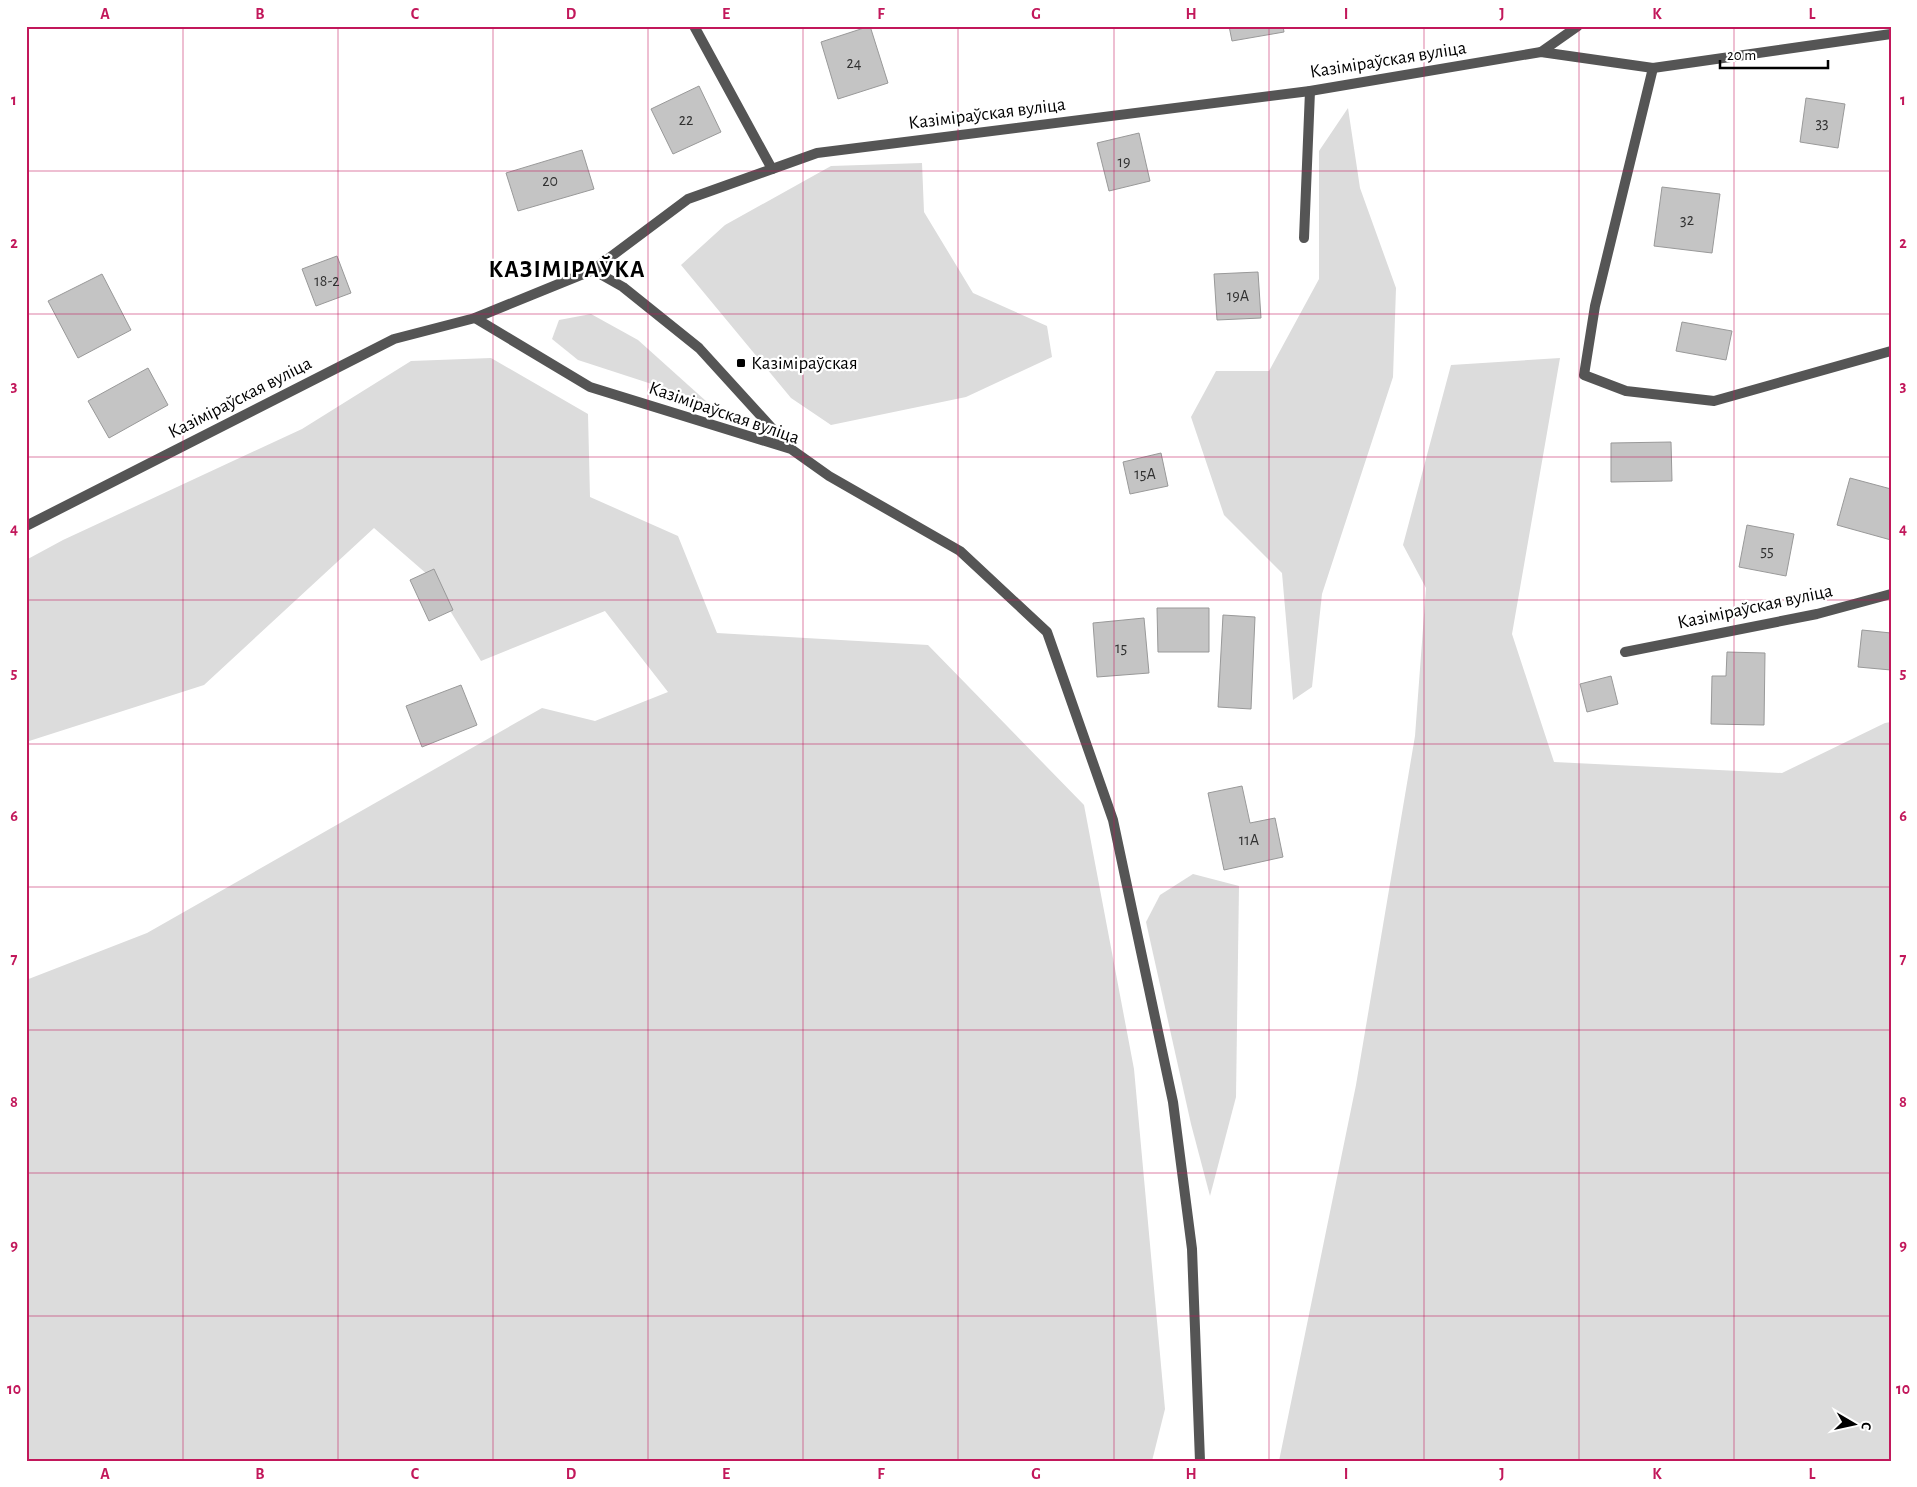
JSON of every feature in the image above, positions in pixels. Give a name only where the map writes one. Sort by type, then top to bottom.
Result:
[{"type":"street","points":[[694,26],[772,169]]},
{"type":"street","name":"Казіміраўская вуліца","points":[[1540,52],[1578,26]]},
{"type":"street","name":"Казіміраўская вуліца","points":[[26,526],[394,339],[475,318],[593,270],[688,199],[817,153],[1310,90],[1540,52],[1654,68],[1891,34]]},
{"type":"street","points":[[1654,68],[1595,306],[1584,375],[1626,391],[1714,401],[1891,351]]},
{"type":"street","points":[[1304,238],[1310,90]]},
{"type":"street","points":[[593,270],[623,287],[699,348],[791,449]]},
{"type":"street","name":"Казіміраўская вуліца","points":[[475,318],[590,387],[791,449],[829,476],[960,551],[1047,632],[1113,820],[1173,1102],[1192,1250],[1200,1461]]},
{"type":"street","name":"Казіміраўская вуліца","points":[[1625,652],[1817,614],[1891,594]]},
{"type":"shaded area","points":[[1348,108],[1360,188],[1396,288],[1393,377],[1322,594],[1312,687],[1293,700],[1282,573],[1224,515],[1191,417],[1216,371],[1269,371],[1319,279],[1319,151]]},
{"type":"shaded area","points":[[922,163],[924,212],[973,293],[1047,326],[1052,357],[966,397],[831,425],[791,398],[681,265],[725,225],[831,166]]},
{"type":"shaded area","points":[[591,314],[638,340],[707,402],[578,360],[552,339],[559,320]]},
{"type":"shaded area","points":[[491,358],[588,414],[590,497],[678,536],[717,633],[928,645],[1084,805],[1134,1069],[1165,1409],[1152,1461],[26,1461],[26,980],[147,933],[542,708],[595,721],[668,692],[605,611],[481,661],[428,575],[374,528],[204,685],[26,742],[26,560],[63,540],[302,429],[411,361]]},
{"type":"shaded area","points":[[1560,358],[1512,634],[1554,762],[1782,773],[1885,723],[1891,722],[1891,1461],[1279,1461],[1356,1085],[1415,736],[1426,588],[1403,545],[1451,365]]},
{"type":"shaded area","points":[[1193,874],[1239,886],[1236,1097],[1210,1196],[1191,1124],[1146,922],[1160,895]]},
{"type":"building","points":[[870,26],[888,83],[838,99],[821,42]]},
{"type":"building","points":[[1229,26],[1283,26],[1284,32],[1232,41]]},
{"type":"building","points":[[699,86],[721,132],[673,154],[651,109]]},
{"type":"building","points":[[1806,98],[1845,104],[1838,148],[1800,142]]},
{"type":"building","points":[[1139,133],[1150,181],[1109,191],[1097,143]]},
{"type":"building","points":[[582,150],[594,189],[518,211],[506,173]]},
{"type":"building","points":[[1662,187],[1720,194],[1712,253],[1654,246]]},
{"type":"building","points":[[337,256],[351,293],[316,306],[302,269]]},
{"type":"building","points":[[1258,272],[1261,318],[1217,320],[1214,274]]},
{"type":"building","points":[[102,274],[131,330],[78,358],[48,301]]},
{"type":"building","points":[[1682,322],[1732,331],[1726,360],[1676,351]]},
{"type":"building","points":[[148,368],[168,405],[109,438],[88,401]]},
{"type":"building","points":[[1671,442],[1672,481],[1611,482],[1611,443]]},
{"type":"building","points":[[1161,453],[1168,486],[1130,494],[1123,462]]},
{"type":"building","points":[[1850,478],[1891,489],[1891,540],[1837,525]]},
{"type":"building","points":[[1747,525],[1794,534],[1786,576],[1739,567]]},
{"type":"building","points":[[434,569],[453,610],[429,621],[410,580]]},
{"type":"building","points":[[1157,608],[1209,608],[1209,652],[1158,652]]},
{"type":"building","points":[[1223,615],[1255,617],[1251,709],[1218,707]]},
{"type":"building","points":[[1144,618],[1149,673],[1097,677],[1093,623]]},
{"type":"building","points":[[1862,630],[1891,633],[1891,670],[1858,667]]},
{"type":"building","points":[[1727,652],[1765,653],[1764,725],[1711,724],[1712,676],[1726,676]]},
{"type":"building","points":[[1611,676],[1618,704],[1587,712],[1580,684]]},
{"type":"building","points":[[461,685],[477,725],[422,747],[406,706]]},
{"type":"building","points":[[1242,786],[1250,823],[1275,818],[1283,857],[1224,870],[1208,793]]},
{"type":"place","name":"Казіміраўская","points":[[741,363]]},
{"type":"district","name":"КАЗІМІРАЎКА","points":[[567,270]]}]
